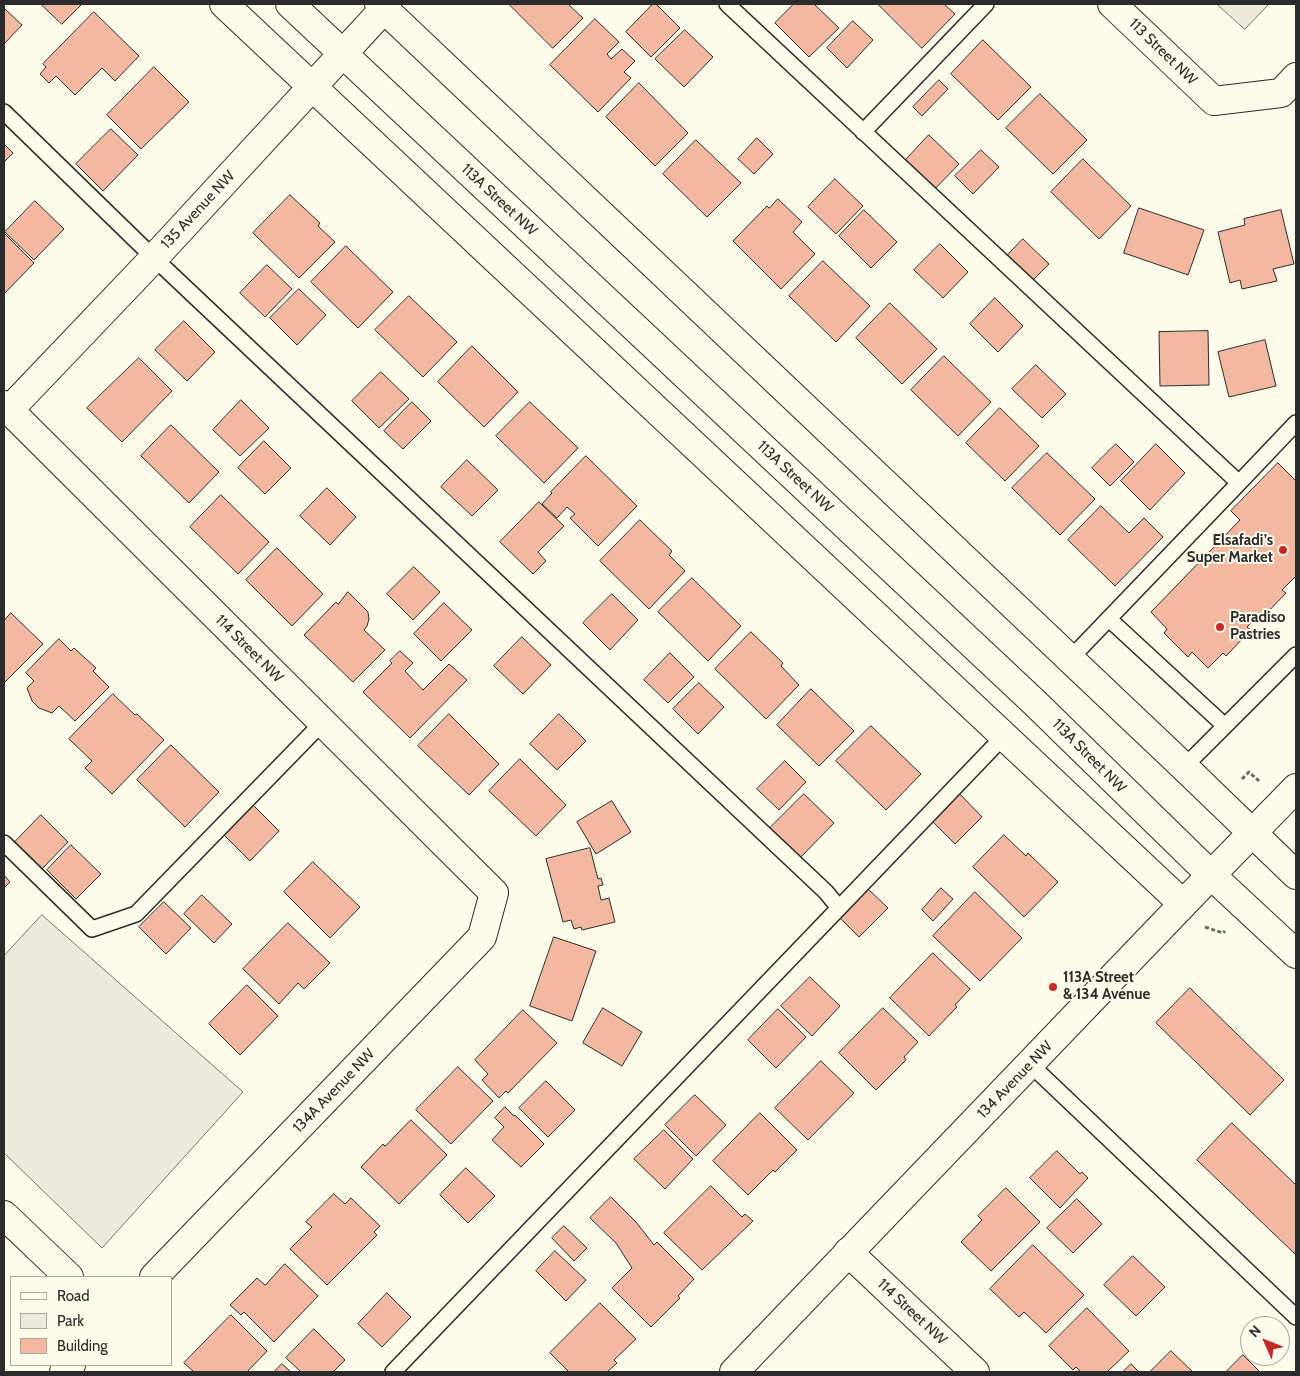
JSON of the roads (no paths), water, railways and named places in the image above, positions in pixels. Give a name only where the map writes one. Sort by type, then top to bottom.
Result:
[{"type":"street","points":[[224,4],[1183,904]]},
{"type":"street","name":"113A Street NW","points":[[290,4],[1034,702],[1210,875],[1296,954]]},
{"type":"street","name":"113 Street NW","points":[[1112,4],[1214,100],[1281,93],[1296,77]]},
{"type":"street","points":[[382,6],[1296,875]]},
{"type":"street","name":"135 Avenue NW","points":[[6,407],[154,258],[313,88],[382,6]]},
{"type":"street","name":"114 Street NW","points":[[6,407],[494,893]]},
{"type":"street","name":"134 Avenue NW","points":[[734,1372],[1210,875],[1296,788]]},
{"type":"street","name":"134A Avenue NW","points":[[155,1276],[482,937],[494,893]]},
{"type":"street","points":[[4,1216],[68,1276]]},
{"type":"street","name":"114 Street NW","points":[[848,1252],[975,1372]]},
{"type":"lane","points":[[727,4],[1239,483]]},
{"type":"lane","points":[[864,132],[986,4]]},
{"type":"lane","points":[[4,112],[154,258],[826,892],[839,908]]},
{"type":"lane","points":[[1069,660],[1296,423]]},
{"type":"lane","points":[[1109,619],[1225,726]]},
{"type":"lane","points":[[1184,767],[1296,655]]},
{"type":"lane","points":[[4,843],[92,929],[136,914],[323,722]]},
{"type":"lane","points":[[393,1372],[1004,737]]},
{"type":"lane","points":[[1030,1064],[1296,1317]]},
{"type":"place","name":"Elsafadi’s Super Market","points":[[1283,550]]},
{"type":"place","name":"Paradiso Pastries","points":[[1220,627]]},
{"type":"place","name":"113A Street & 134 Avenue","points":[[1053,987]]}]
